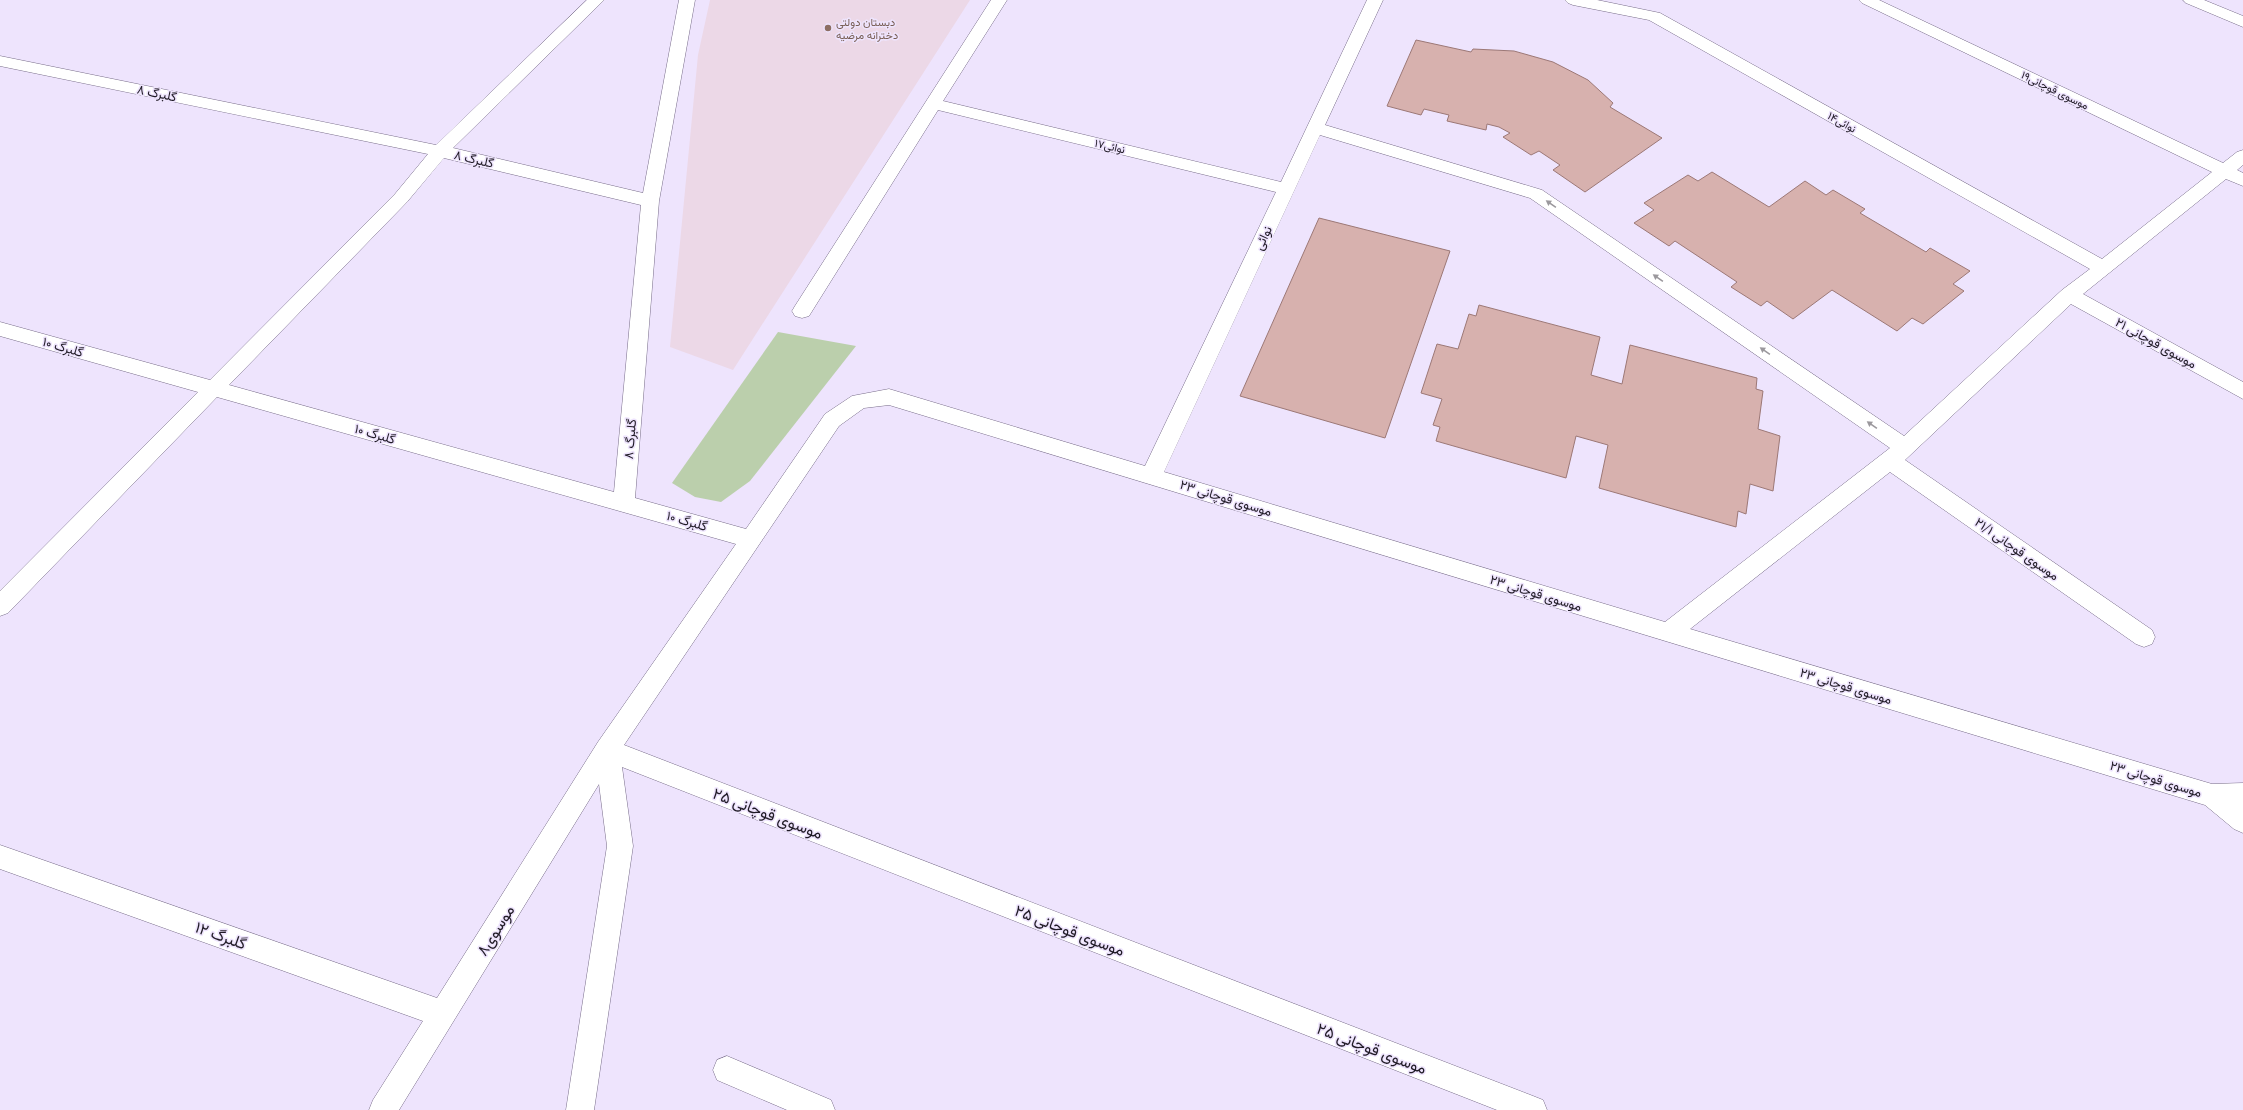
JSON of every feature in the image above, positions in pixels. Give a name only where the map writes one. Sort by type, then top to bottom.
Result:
[{"type":"street","points":[[0,606],[401,198],[440,151],[596,0]]},
{"type":"street","points":[[650,201],[687,0]]},
{"type":"street","points":[[802,311],[998,0]]},
{"type":"street","name":"نوائی","points":[[1151,476],[1375,0]]},
{"type":"street","name":"نوائی۱۴","points":[[1573,0],[1654,16],[2103,268]]},
{"type":"street","name":"موسوی قوچانی۱۹","points":[[1867,0],[2243,180]]},
{"type":"street","points":[[2191,0],[2243,22]]},
{"type":"street","name":"گلبرگ ۸","points":[[0,61],[440,151],[650,201],[624,503]]},
{"type":"street","name":"نوائی۱۷","points":[[933,104],[1287,189]]},
{"type":"street","name":"موسوی قوچانی ۲۱/۱","points":[[1315,128],[1536,194],[1897,454],[2144,636]]},
{"type":"street","points":[[1668,633],[1897,454],[2069,295],[2243,156]]},
{"type":"street","name":"موسوی قوچانی ۲۱","points":[[2069,295],[2243,391]]},
{"type":"street","name":"گلبرگ ۱۰","points":[[0,329],[751,539]]},
{"type":"street","name":"موسوی قوچانی ۲۳","points":[[859,401],[890,396],[1668,633],[2212,796],[2243,795]]},
{"type":"street","name":"موسوی۸","points":[[383,1110],[607,750],[832,420],[859,401]]},
{"type":"street","points":[[580,1110],[620,846],[607,750]]},
{"type":"street","name":"موسوی قوچانی ۲۵","points":[[607,750],[1533,1110]]},
{"type":"street","name":"موسوی قوچانی ۲۳","points":[[2212,796],[2243,820]]},
{"type":"street","name":"گلبرگ ۱۲","points":[[0,857],[442,1014]]},
{"type":"street","points":[[726,1070],[821,1110]]},
{"type":"shaded area","points":[[710,0],[970,0],[733,370],[670,347],[698,55]]},
{"type":"green space","points":[[778,332],[856,346],[750,481],[721,502],[695,497],[672,483]]},
{"type":"building","points":[[1416,40],[1471,52],[1473,49],[1514,51],[1553,62],[1588,80],[1613,103],[1610,107],[1662,138],[1585,192],[1553,170],[1560,165],[1539,151],[1531,155],[1503,137],[1510,133],[1499,127],[1487,124],[1486,130],[1447,121],[1449,115],[1424,109],[1421,115],[1387,106]]},
{"type":"building","points":[[1712,172],[1769,207],[1805,181],[1826,195],[1833,190],[1865,209],[1860,213],[1926,252],[1930,248],[1970,271],[1953,284],[1964,291],[1923,324],[1912,318],[1897,331],[1832,290],[1793,319],[1767,301],[1761,306],[1731,287],[1737,282],[1675,241],[1669,246],[1634,223],[1654,210],[1644,203],[1688,175],[1698,181]]},
{"type":"building","points":[[1319,218],[1450,251],[1385,438],[1240,396]]},
{"type":"building","points":[[1479,305],[1600,337],[1591,375],[1622,384],[1630,345],[1757,378],[1756,389],[1763,391],[1758,429],[1780,436],[1773,491],[1750,484],[1746,514],[1738,511],[1736,527],[1599,488],[1608,445],[1576,436],[1566,478],[1436,441],[1440,427],[1433,425],[1442,399],[1421,393],[1437,344],[1458,349],[1469,314],[1476,316]]},
{"type":"place","name":"دبستان دولتی دخترانه مرضیه","points":[[828,28]]}]
